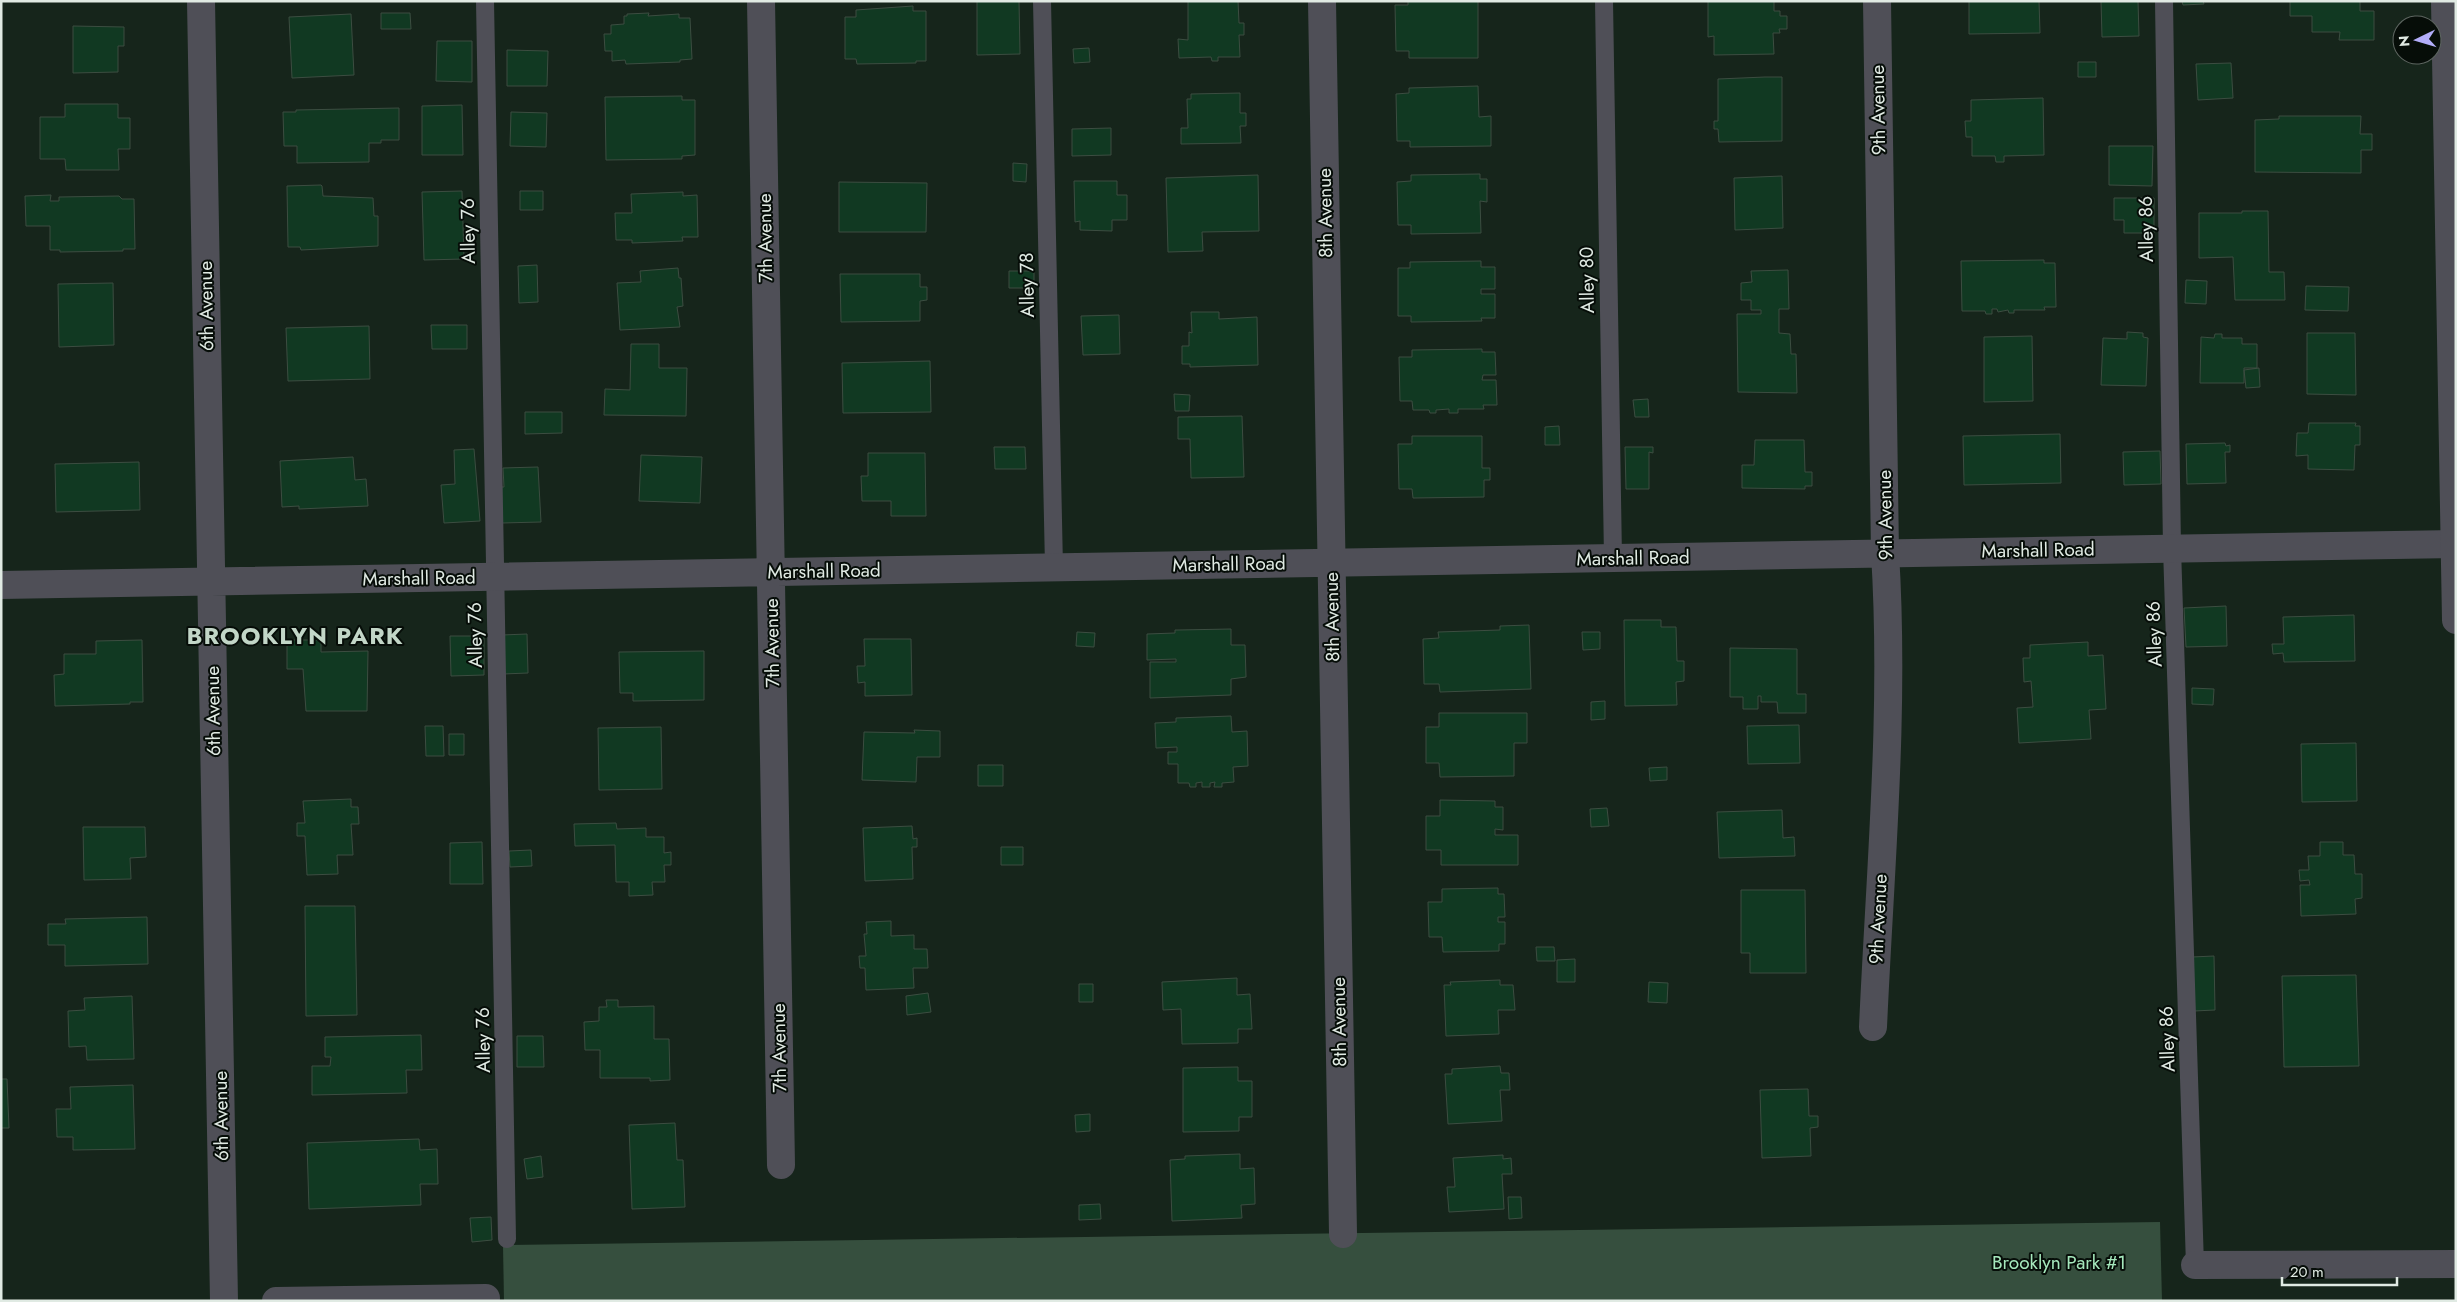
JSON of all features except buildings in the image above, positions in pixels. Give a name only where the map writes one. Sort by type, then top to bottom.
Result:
[{"type":"street","name":"6th Avenue","points":[[200,1],[224,1301]]},
{"type":"street","name":"7th Avenue","points":[[761,1],[781,1165]]},
{"type":"street","name":"8th Avenue","points":[[1322,1],[1342,1234]]},
{"type":"street","name":"9th Avenue","points":[[1872,1028],[1889,700],[1877,1]]},
{"type":"street","points":[[2445,1],[2456,620]]},
{"type":"street","name":"Marshall Road","points":[[1,585],[2455,544]]},
{"type":"street","points":[[2196,1265],[2456,1264]]},
{"type":"street","points":[[276,1301],[486,1298]]},
{"type":"lane","name":"Alley 76","points":[[485,1],[508,1239]]},
{"type":"lane","name":"Alley 78","points":[[1042,1],[1054,567]]},
{"type":"lane","name":"Alley 80","points":[[1604,1],[1613,558]]},
{"type":"lane","name":"Alley 86","points":[[2164,1],[2172,548],[2196,1265]]},
{"type":"green space","name":"Brooklyn Park #1","points":[[2160,1222],[2162,1301],[504,1301],[503,1245]]},
{"type":"district","name":"BROOKLYN PARK","points":[[295,635]]}]
